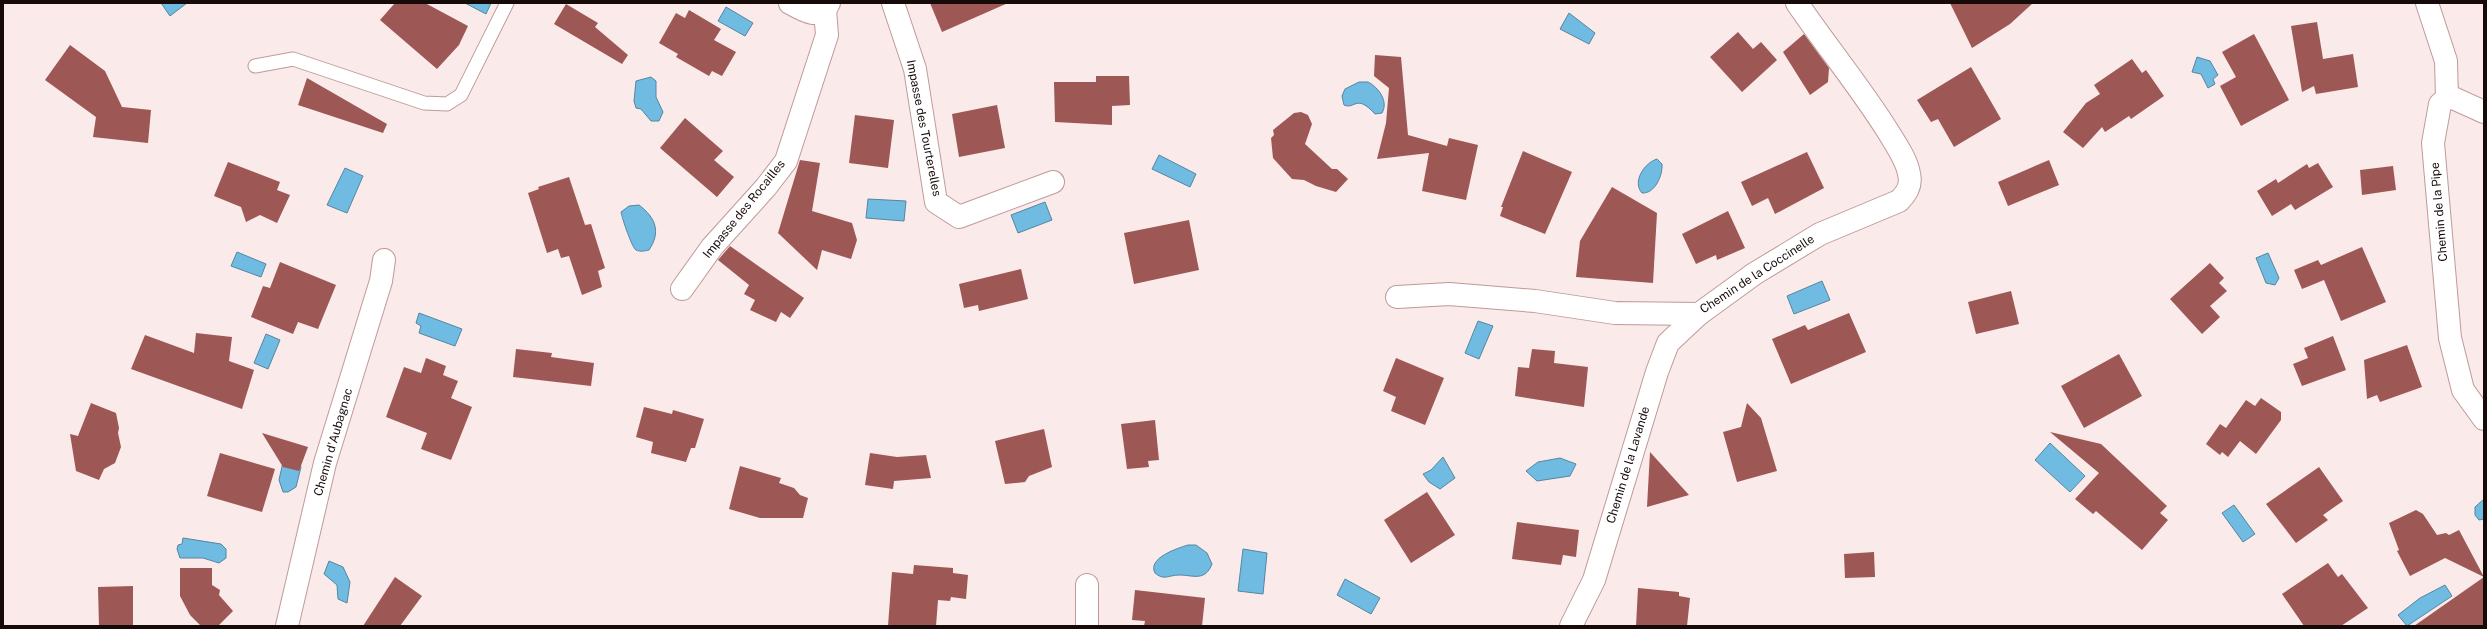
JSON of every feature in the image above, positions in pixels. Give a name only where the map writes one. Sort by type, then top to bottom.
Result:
[{"type":"street","points":[[790,3],[811,13],[819,14],[827,6]]},
{"type":"street","name":"Impasse des Tourterelles","points":[[893,3],[914,69],[936,202],[959,217],[1053,182]]},
{"type":"street","name":"Chemin de la Coccinelle","points":[[1397,297],[1449,294],[1535,301],[1616,312],[1700,314],[1754,274],[1820,234],[1899,200],[1906,194],[1910,183],[1908,168],[1878,116],[1797,3]]},
{"type":"street","name":"Chemin de la Pipe","points":[[2427,3],[2446,61],[2447,98],[2440,104],[2433,143],[2450,338],[2463,390],[2484,419]]},
{"type":"street","name":"Impasse des Rocailles","points":[[682,289],[712,247],[766,187],[786,161],[827,35],[827,6]]},
{"type":"street","points":[[2447,98],[2454,98],[2484,112]]},
{"type":"street","name":"Chemin d'Aubagnac","points":[[287,626],[325,463],[381,281],[384,260]]},
{"type":"street","name":"Chemin de la Lavande","points":[[1571,626],[1594,580],[1657,372],[1668,344],[1700,314]]},
{"type":"street","points":[[1087,585],[1087,626]]},
{"type":"lane","points":[[255,66],[293,58],[424,103],[448,104],[461,95],[507,3]]},
{"type":"water","points":[[161,3],[187,3],[170,16]]},
{"type":"water","points":[[465,3],[491,3],[486,14]]},
{"type":"water","points":[[726,7],[753,23],[745,36],[718,21]]},
{"type":"water","points":[[1569,13],[1595,33],[1589,44],[1560,29]]},
{"type":"water","points":[[2197,57],[2210,61],[2218,75],[2213,79],[2215,84],[2208,88],[2201,74],[2192,72]]},
{"type":"water","points":[[651,77],[656,81],[656,97],[663,112],[659,121],[651,121],[641,109],[636,108],[634,101],[636,81]]},
{"type":"water","points":[[1359,82],[1368,82],[1379,91],[1384,104],[1382,113],[1375,114],[1364,104],[1360,103],[1351,106],[1344,105],[1342,96],[1345,89]]},
{"type":"water","points":[[1159,155],[1196,174],[1190,187],[1152,169]]},
{"type":"water","points":[[1657,159],[1662,164],[1660,178],[1651,190],[1642,193],[1638,184],[1641,173],[1648,164]]},
{"type":"water","points":[[345,168],[363,176],[347,213],[327,205]]},
{"type":"water","points":[[868,199],[906,201],[904,221],[866,218]]},
{"type":"water","points":[[1045,202],[1052,220],[1018,233],[1011,215]]},
{"type":"water","points":[[639,205],[653,220],[656,231],[653,243],[649,250],[644,251],[638,251],[634,248],[621,212],[629,206]]},
{"type":"water","points":[[237,252],[266,264],[261,277],[231,266]]},
{"type":"water","points":[[2268,253],[2279,278],[2275,285],[2266,283],[2256,258]]},
{"type":"water","points":[[1822,281],[1830,300],[1794,314],[1787,296]]},
{"type":"water","points":[[419,313],[462,329],[455,346],[419,333],[421,326],[416,323]]},
{"type":"water","points":[[1478,321],[1493,326],[1479,359],[1465,353]]},
{"type":"water","points":[[266,334],[280,340],[268,369],[254,363]]},
{"type":"water","points":[[2050,443],[2085,476],[2070,492],[2035,460]]},
{"type":"water","points":[[1443,457],[1455,478],[1440,489],[1429,482],[1423,474],[1431,470]]},
{"type":"water","points":[[1560,458],[1576,464],[1570,476],[1537,481],[1526,471],[1538,462]]},
{"type":"water","points":[[298,461],[301,467],[296,487],[288,492],[283,492],[279,480],[283,462]]},
{"type":"water","points":[[2484,499],[2484,519],[2479,520],[2475,515],[2475,507]]},
{"type":"water","points":[[2234,505],[2255,534],[2243,542],[2222,513]]},
{"type":"water","points":[[183,538],[221,544],[226,549],[226,558],[219,563],[203,558],[180,558],[177,549],[178,545],[182,544]]},
{"type":"water","points":[[1188,545],[1196,545],[1207,553],[1212,564],[1206,573],[1198,576],[1179,575],[1161,577],[1155,573],[1155,563],[1159,558],[1171,551]]},
{"type":"water","points":[[1243,549],[1267,553],[1263,594],[1238,591]]},
{"type":"water","points":[[329,561],[343,567],[350,582],[347,603],[338,599],[337,585],[324,574]]},
{"type":"water","points":[[1345,579],[1380,598],[1371,614],[1337,595]]},
{"type":"water","points":[[2445,585],[2452,596],[2407,626],[2398,615],[2420,598]]},
{"type":"building","points":[[395,3],[425,3],[468,26],[459,45],[437,69],[380,20]]},
{"type":"building","points":[[930,3],[1008,3],[942,32]]},
{"type":"building","points":[[1950,3],[2033,3],[2010,24],[1972,48]]},
{"type":"building","points":[[566,4],[598,23],[595,27],[628,55],[622,64],[554,24]]},
{"type":"building","points":[[689,10],[721,29],[714,40],[736,52],[722,76],[712,71],[709,76],[676,57],[678,54],[659,43],[676,13],[685,18]]},
{"type":"building","points":[[2317,22],[2323,59],[2353,54],[2358,87],[2316,94],[2314,86],[2302,92],[2291,26]]},
{"type":"building","points":[[1738,32],[1753,49],[1761,42],[1777,60],[1742,92],[1710,57]]},
{"type":"building","points":[[1804,34],[1829,68],[1828,82],[1810,95],[1783,52]]},
{"type":"building","points":[[2254,34],[2289,100],[2241,126],[2220,86],[2236,77],[2222,52]]},
{"type":"building","points":[[70,45],[105,71],[122,107],[151,110],[148,143],[93,137],[96,117],[45,80]]},
{"type":"building","points":[[1375,55],[1401,57],[1408,135],[1447,146],[1449,138],[1478,145],[1466,200],[1422,191],[1429,153],[1377,159],[1386,123],[1389,88],[1374,76]]},
{"type":"building","points":[[2132,59],[2142,73],[2146,70],[2164,96],[2131,119],[2129,116],[2105,132],[2102,127],[2083,148],[2063,132],[2086,103],[2100,94],[2094,85]]},
{"type":"building","points":[[1971,67],[2001,119],[1954,147],[1938,119],[1931,122],[1917,100]]},
{"type":"building","points":[[1096,76],[1129,76],[1130,105],[1112,106],[1112,125],[1055,122],[1054,82],[1096,82]]},
{"type":"building","points":[[307,78],[387,124],[383,133],[298,105]]},
{"type":"building","points":[[997,105],[1005,148],[959,157],[952,114]]},
{"type":"building","points":[[1301,112],[1308,115],[1312,124],[1305,144],[1332,169],[1337,169],[1348,179],[1336,192],[1316,186],[1304,180],[1292,179],[1273,158],[1271,138],[1274,135],[1273,130],[1294,113]]},
{"type":"building","points":[[855,115],[894,120],[888,168],[849,163]]},
{"type":"building","points":[[685,118],[723,151],[714,160],[734,177],[717,197],[660,148]]},
{"type":"building","points":[[1523,151],[1572,172],[1545,234],[1500,216],[1503,207],[1501,207]]},
{"type":"building","points":[[1807,152],[1824,188],[1775,214],[1768,198],[1752,206],[1741,182]]},
{"type":"building","points":[[800,160],[820,163],[812,211],[852,223],[857,240],[851,259],[822,250],[817,270],[778,233]]},
{"type":"building","points":[[2049,160],[2059,185],[2008,206],[1998,182]]},
{"type":"building","points":[[228,162],[280,182],[277,190],[290,195],[277,223],[260,215],[246,222],[241,207],[214,196]]},
{"type":"building","points":[[2318,163],[2333,187],[2295,210],[2291,204],[2272,216],[2257,191],[2276,179],[2278,183],[2307,164],[2309,168]]},
{"type":"building","points":[[2393,166],[2396,190],[2362,195],[2360,170]]},
{"type":"building","points":[[569,177],[585,225],[591,224],[605,268],[598,271],[602,287],[582,295],[569,256],[561,258],[558,249],[547,253],[528,193],[539,189],[538,187]]},
{"type":"building","points":[[1612,187],[1657,213],[1653,283],[1576,277],[1580,241]]},
{"type":"building","points":[[1728,211],[1745,248],[1717,260],[1716,255],[1696,264],[1682,234]]},
{"type":"building","points":[[1189,220],[1199,270],[1134,284],[1124,233]]},
{"type":"building","points":[[730,246],[804,298],[790,318],[781,312],[776,322],[750,310],[755,300],[744,294],[749,285],[718,260]]},
{"type":"building","points":[[2362,247],[2386,302],[2341,321],[2324,280],[2302,289],[2294,270],[2318,260],[2321,265]]},
{"type":"building","points":[[280,262],[336,285],[318,329],[298,322],[293,334],[251,317],[263,286],[270,288]]},
{"type":"building","points":[[2210,263],[2224,278],[2219,283],[2227,291],[2210,306],[2220,317],[2202,334],[2170,299]]},
{"type":"building","points":[[1021,269],[1028,299],[979,311],[978,305],[964,308],[959,284]]},
{"type":"building","points":[[2011,291],[2019,324],[1976,334],[1968,302]]},
{"type":"building","points":[[1849,313],[1866,352],[1791,384],[1772,339],[1805,325],[1808,330]]},
{"type":"building","points":[[196,333],[232,337],[229,361],[254,370],[242,409],[131,369],[145,335],[194,353]]},
{"type":"building","points":[[2333,336],[2346,370],[2302,386],[2293,364],[2308,358],[2304,348]]},
{"type":"building","points":[[2407,345],[2422,387],[2380,402],[2377,395],[2367,399],[2364,360]]},
{"type":"building","points":[[516,349],[552,353],[551,357],[594,363],[591,386],[513,377]]},
{"type":"building","points":[[1532,349],[1555,351],[1554,363],[1588,367],[1584,407],[1515,396],[1518,367],[1529,368]]},
{"type":"building","points":[[2119,354],[2142,396],[2084,428],[2061,386]]},
{"type":"building","points":[[426,358],[446,366],[443,375],[458,381],[451,398],[472,407],[451,460],[421,449],[427,433],[386,417],[404,367],[421,373]]},
{"type":"building","points":[[1396,358],[1444,378],[1425,425],[1391,411],[1396,397],[1383,391]]},
{"type":"building","points":[[2261,398],[2281,412],[2281,420],[2256,454],[2240,441],[2228,457],[2222,452],[2220,455],[2206,444],[2220,424],[2226,428],[2246,400],[2255,406]]},
{"type":"building","points":[[91,403],[116,413],[121,447],[115,463],[104,469],[99,480],[76,471],[70,434],[78,436]]},
{"type":"building","points":[[1747,403],[1761,418],[1777,471],[1737,482],[1723,432],[1741,427]]},
{"type":"building","points":[[644,407],[672,414],[673,410],[704,419],[695,448],[691,448],[686,462],[651,453],[653,442],[636,437]]},
{"type":"building","points":[[1155,420],[1159,460],[1148,461],[1149,467],[1127,469],[1121,424]]},
{"type":"building","points":[[1044,429],[1052,467],[1029,476],[1025,482],[1005,484],[995,441]]},
{"type":"building","points":[[2050,432],[2101,444],[2167,506],[2160,513],[2168,520],[2142,550],[2096,511],[2093,514],[2075,499],[2099,473]]},
{"type":"building","points":[[262,433],[308,447],[299,471],[283,467]]},
{"type":"building","points":[[1650,452],[1689,495],[1647,507]]},
{"type":"building","points":[[220,453],[275,469],[262,512],[207,496]]},
{"type":"building","points":[[870,453],[897,457],[926,455],[931,478],[894,481],[893,489],[865,485]]},
{"type":"building","points":[[740,466],[781,478],[779,483],[794,488],[800,495],[808,498],[803,518],[760,518],[729,509]]},
{"type":"building","points":[[2319,467],[2343,501],[2323,515],[2328,520],[2296,543],[2266,504]]},
{"type":"building","points":[[1427,492],[1455,535],[1411,563],[1384,520]]},
{"type":"building","points":[[2416,510],[2423,514],[2437,535],[2446,533],[2449,535],[2459,530],[2484,577],[2445,558],[2410,576],[2397,551],[2399,550],[2389,523]]},
{"type":"building","points":[[1517,522],[1579,530],[1576,557],[1563,555],[1561,565],[1512,559]]},
{"type":"building","points":[[1874,552],[1875,577],[1845,578],[1844,554]]},
{"type":"building","points":[[2328,563],[2338,577],[2342,574],[2368,608],[2341,626],[2304,626],[2282,594]]},
{"type":"building","points":[[914,565],[953,568],[953,573],[968,575],[966,599],[951,597],[950,601],[938,600],[936,626],[888,626],[892,572],[913,574]]},
{"type":"building","points":[[180,568],[212,568],[212,585],[220,590],[219,595],[233,611],[218,626],[201,626],[190,615],[180,596]]},
{"type":"building","points":[[395,577],[422,596],[400,626],[363,626]]},
{"type":"building","points":[[2484,577],[2484,626],[2414,626]]},
{"type":"building","points":[[133,586],[133,626],[99,626],[98,587]]},
{"type":"building","points":[[1638,588],[1679,592],[1679,596],[1690,598],[1687,626],[1636,626]]},
{"type":"building","points":[[1135,590],[1205,598],[1202,626],[1144,626],[1145,621],[1132,620]]}]
